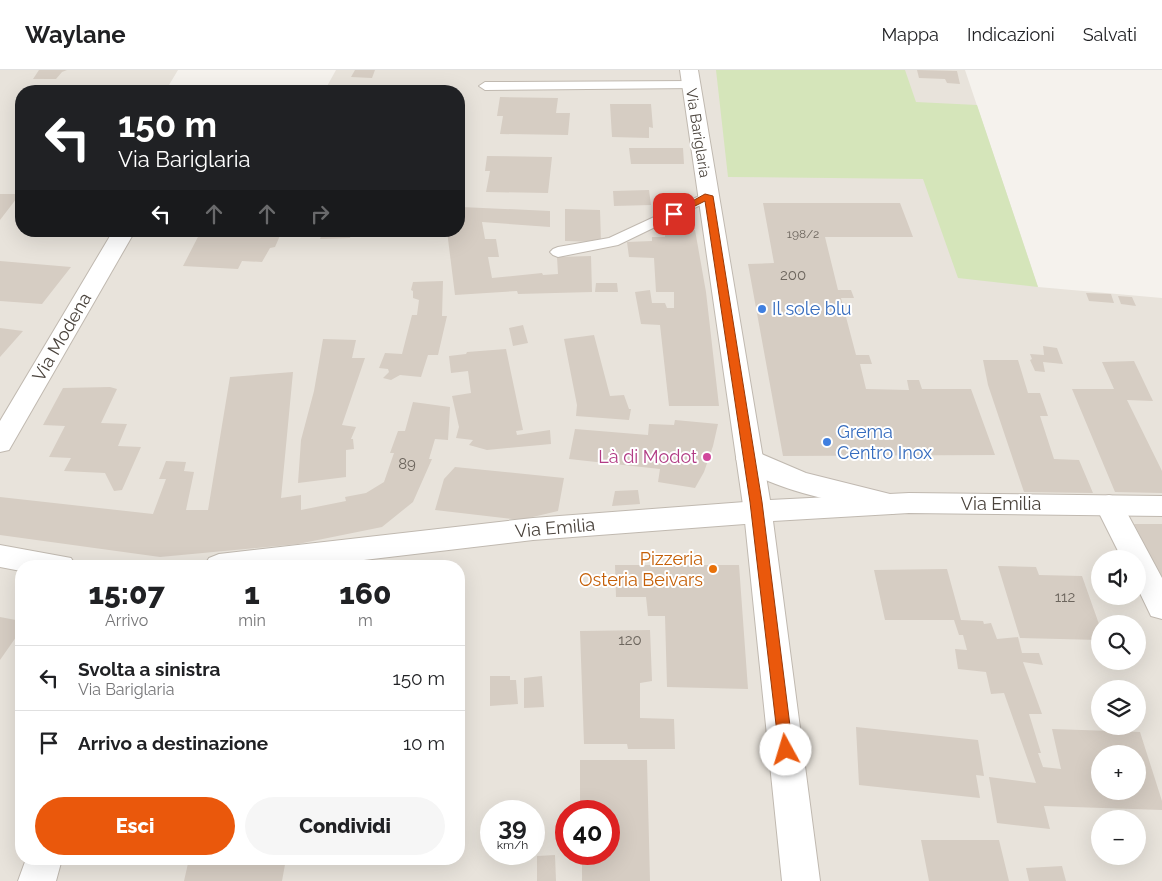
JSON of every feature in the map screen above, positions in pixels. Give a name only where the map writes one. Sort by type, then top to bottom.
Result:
[{"type":"street","name":"Via Bariglaria","points":[[690,78],[758,512],[801,881]]},
{"type":"street","name":"Via Modena","points":[[0,443],[120,237]]},
{"type":"street","name":"Via Emilia","points":[[750,459],[779,474],[892,504]]},
{"type":"street","name":"Via Emilia","points":[[270,560],[533,529],[803,507],[892,504],[1162,506]]},
{"type":"street","points":[[1109,505],[1132,550]]},
{"type":"street","points":[[0,556],[24,560]]},
{"type":"street","points":[[1146,576],[1162,607]]},
{"type":"street","points":[[37,881],[42,865]]},
{"type":"lane","points":[[485,86],[690,78]]},
{"type":"lane","name":"Via Bariglaria","points":[[558,252],[613,242],[640,231],[708,196]]},
{"type":"shaded area","points":[[0,70],[178,70],[169,85],[15,85],[15,237],[465,237],[465,85],[328,85],[336,70],[965,70],[1038,287],[1162,298],[1162,881],[0,881]]},
{"type":"green space","points":[[716,70],[905,70],[916,102],[977,105],[1038,287],[958,278],[923,179],[728,177]]},
{"type":"building","points":[[39,70],[67,70],[62,72],[56,79],[33,79]]},
{"type":"building","points":[[355,70],[375,70],[372,78],[351,77]]},
{"type":"building","points":[[917,70],[957,71],[960,84],[947,83],[945,79],[919,78]]},
{"type":"building","points":[[500,97],[558,98],[556,113],[570,113],[568,135],[500,134],[503,116],[497,116]]},
{"type":"building","points":[[610,104],[651,104],[653,128],[649,127],[649,138],[612,137]]},
{"type":"building","points":[[629,148],[683,148],[684,164],[631,164]]},
{"type":"building","points":[[487,156],[552,157],[548,193],[486,192],[490,171],[485,171]]},
{"type":"building","points":[[649,190],[651,205],[614,206],[613,191]]},
{"type":"building","points":[[0,194],[15,194],[15,200],[0,220]]},
{"type":"building","points":[[763,203],[900,203],[913,237],[825,237],[838,290],[851,290],[854,298],[841,298],[856,355],[869,355],[872,364],[860,364],[866,389],[909,390],[907,380],[919,380],[922,389],[971,389],[995,455],[783,456],[748,264],[774,263]]},
{"type":"building","points":[[465,207],[550,211],[550,227],[482,222],[485,239],[496,239],[499,257],[488,257],[492,278],[542,273],[543,275],[558,274],[557,257],[591,256],[592,292],[518,294],[517,291],[455,295],[448,237],[465,237]]},
{"type":"building","points":[[565,209],[600,210],[601,242],[565,241]]},
{"type":"building","points":[[695,230],[706,292],[719,406],[669,406],[660,325],[641,324],[635,292],[650,290],[652,303],[665,303],[667,308],[674,308],[674,292],[656,292],[654,258],[629,257],[627,242],[652,241],[652,237],[665,237],[665,231]]},
{"type":"building","points":[[198,237],[279,237],[275,247],[270,248],[262,262],[242,261],[238,269],[183,266]]},
{"type":"building","points":[[321,237],[350,237],[350,238],[320,239]]},
{"type":"building","points":[[0,261],[71,267],[42,304],[0,301]]},
{"type":"building","points":[[443,281],[442,316],[447,316],[438,355],[428,355],[421,377],[400,375],[391,380],[383,378],[389,372],[388,369],[379,368],[385,353],[402,354],[412,315],[417,315],[419,300],[413,298],[413,291],[411,290],[413,282]]},
{"type":"building","points":[[596,283],[617,283],[618,292],[595,292]]},
{"type":"building","points":[[1086,293],[1111,294],[1114,303],[1089,301]]},
{"type":"building","points":[[1118,296],[1132,297],[1136,306],[1121,304]]},
{"type":"building","points":[[523,325],[528,343],[513,346],[509,328]]},
{"type":"building","points":[[0,328],[23,331],[0,357]]},
{"type":"building","points":[[594,335],[610,396],[624,395],[629,409],[631,409],[629,420],[576,416],[577,405],[564,339]]},
{"type":"building","points":[[323,339],[356,340],[352,358],[365,358],[342,425],[356,427],[351,439],[353,439],[354,449],[346,450],[346,477],[298,483],[301,440],[314,391]]},
{"type":"building","points":[[1043,346],[1057,348],[1063,364],[1043,362],[1045,372],[1035,371],[1030,360],[1032,359],[1030,354],[1044,355]]},
{"type":"building","points":[[506,349],[523,430],[516,431],[517,435],[550,430],[551,444],[487,450],[469,445],[473,440],[456,438],[459,427],[452,396],[471,393],[468,371],[451,373],[449,356],[466,354],[467,352]]},
{"type":"building","points":[[983,360],[1018,360],[1028,393],[1040,393],[1048,416],[1040,416],[1054,459],[1079,460],[1093,493],[1024,492],[988,385]]},
{"type":"building","points":[[1134,361],[1153,401],[1127,400],[1162,471],[1162,493],[1115,492],[1072,389],[1114,389],[1102,362]]},
{"type":"building","points":[[293,372],[281,498],[301,495],[301,510],[346,501],[345,497],[366,493],[384,482],[394,453],[390,453],[398,431],[405,431],[413,402],[450,407],[448,440],[435,439],[429,459],[432,459],[413,502],[382,527],[298,544],[160,557],[0,535],[0,497],[153,514],[166,479],[159,479],[166,461],[186,462],[184,471],[194,472],[186,510],[208,510],[230,377]]},
{"type":"building","points":[[110,387],[117,389],[101,423],[127,424],[118,446],[141,447],[122,490],[114,491],[105,473],[64,471],[71,458],[49,457],[65,426],[43,425],[63,388]]},
{"type":"building","points":[[675,420],[718,424],[704,472],[695,488],[658,482],[660,469],[569,459],[575,429],[648,435],[649,424],[674,425]]},
{"type":"building","points":[[455,467],[564,478],[558,511],[520,520],[435,510],[444,479]]},
{"type":"building","points":[[638,490],[640,504],[612,506],[615,491]]},
{"type":"building","points":[[1134,524],[1162,524],[1162,580]]},
{"type":"building","points":[[615,565],[739,565],[748,689],[667,687],[665,616],[648,616],[646,597],[616,597]]},
{"type":"building","points":[[998,566],[1036,567],[1039,575],[1082,576],[1096,615],[1091,615],[1091,640],[1020,638]]},
{"type":"building","points":[[947,569],[961,620],[983,621],[984,624],[991,623],[997,639],[1018,637],[1022,653],[1039,653],[1043,665],[1023,662],[1042,714],[1029,714],[1041,753],[1038,753],[1043,767],[1061,769],[1052,729],[1091,730],[1091,735],[1141,735],[1144,745],[1091,745],[1091,800],[1146,800],[1146,751],[1162,801],[1162,810],[1044,806],[1050,829],[997,823],[989,777],[1036,783],[1004,693],[991,694],[986,672],[958,669],[955,649],[967,650],[963,635],[959,635],[954,620],[885,620],[874,570]]},
{"type":"building","points":[[0,617],[15,620],[15,639],[0,660]]},
{"type":"building","points":[[650,630],[652,681],[640,683],[640,718],[674,719],[675,749],[628,749],[627,744],[584,744],[580,631]]},
{"type":"building","points":[[490,676],[510,676],[510,680],[516,680],[518,704],[490,706]]},
{"type":"building","points":[[542,676],[544,707],[524,708],[524,678]]},
{"type":"building","points":[[856,727],[978,740],[984,776],[976,775],[980,798],[859,785]]},
{"type":"building","points":[[580,760],[647,760],[650,881],[582,881],[582,865],[620,865],[620,800],[580,800]]},
{"type":"building","points":[[921,840],[999,840],[1009,881],[929,881]]},
{"type":"building","points":[[555,855],[556,881],[537,881],[537,865],[545,865],[545,856]]},
{"type":"building","points":[[188,865],[285,865],[282,881],[184,881]]},
{"type":"building","points":[[1062,866],[1066,881],[1029,881],[1026,868]]},
{"type":"place","name":"Il sole blu","points":[[762,309]]},
{"type":"place","name":"Grema Centro Inox","points":[[827,442]]},
{"type":"place","name":"Là di Modot","points":[[707,457]]},
{"type":"place","name":"Pizzeria Osteria Beivars","points":[[713,569]]},
{"type":"route","points":[[674,214],[708,196],[756,502],[786,750]]}]
